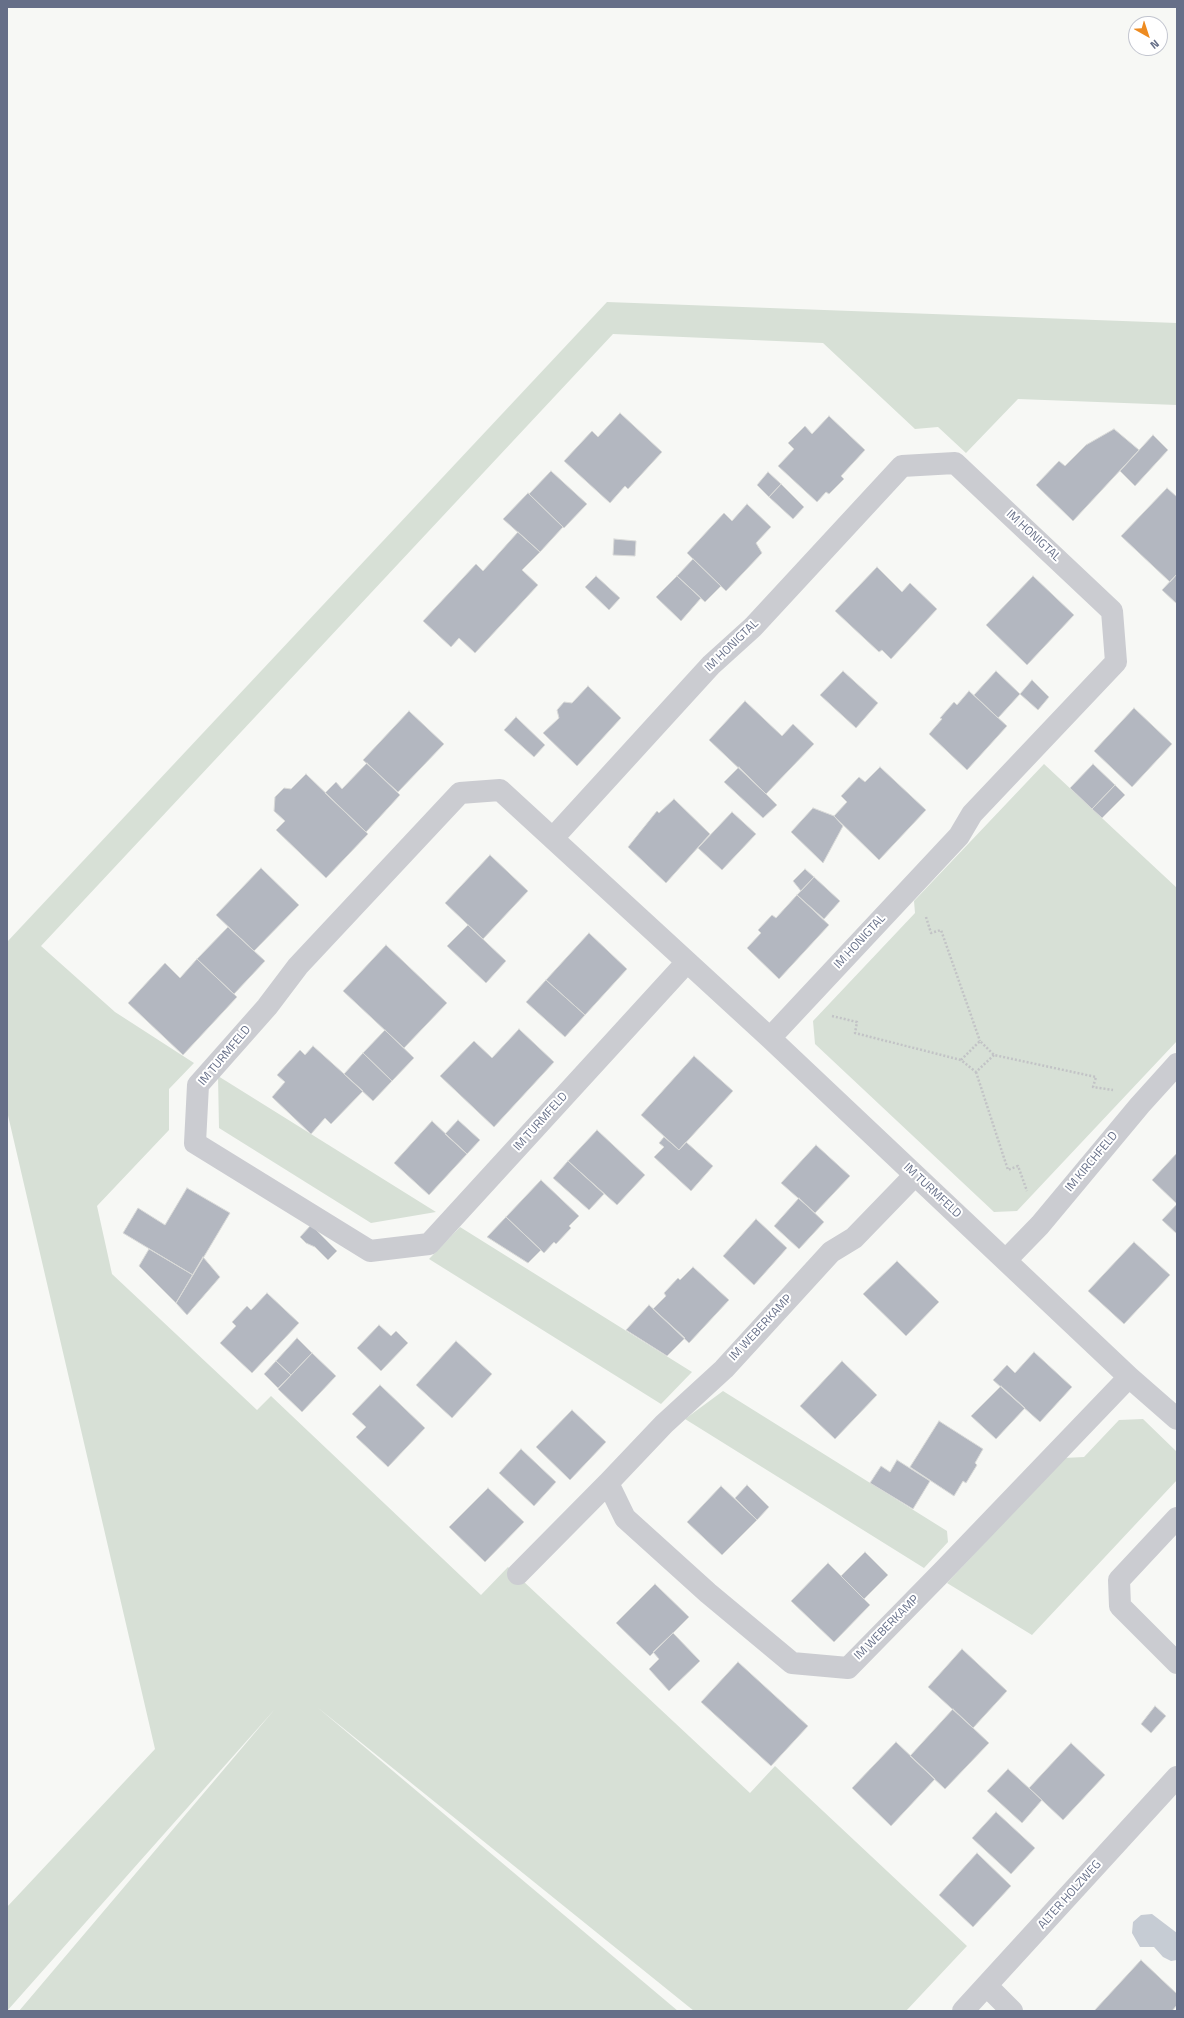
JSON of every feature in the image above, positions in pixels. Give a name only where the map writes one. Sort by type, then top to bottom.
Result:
[{"type":"street","name":"IM HONIGTAL","points":[[553,838],[711,665],[753,627],[902,466],[955,463],[1112,611],[1116,662],[972,814],[959,836],[770,1038]]},
{"type":"street","name":"IM TURMFELD","points":[[687,962],[429,1244],[370,1251],[195,1143],[198,1085],[267,1007],[298,966],[460,793],[500,790],[770,1038],[1129,1377],[1177,1419]]},
{"type":"street","name":"IM KIRCHFELD","points":[[1006,1260],[1040,1225],[1140,1105],[1177,1064]]},
{"type":"street","name":"IM WEBERKAMP","points":[[518,1574],[664,1424],[724,1369],[831,1252],[854,1238],[915,1175]]},
{"type":"street","name":"IM WEBERKAMP","points":[[608,1483],[625,1518],[708,1594],[792,1663],[848,1668],[1129,1377]]},
{"type":"street","points":[[1177,1518],[1119,1580],[1120,1606],[1177,1663]]},
{"type":"street","name":"ALTER HOLZWEG","points":[[963,2011],[1177,1778]]},
{"type":"street","points":[[987,1986],[1012,2011]]},
{"type":"path","points":[[905,894],[923,909],[931,933],[941,930],[980,1041],[994,1055],[1096,1078],[1093,1087],[1126,1092],[1140,1105]]},
{"type":"path","points":[[805,1002],[820,1014],[857,1022],[855,1033],[961,1060],[976,1072],[1008,1170],[1018,1166],[1040,1225]]},
{"type":"path","points":[[961,1060],[980,1041]]},
{"type":"path","points":[[976,1072],[994,1055]]},
{"type":"shaded area","points":[[607,302],[1177,323],[1177,405],[1018,399],[966,453],[938,427],[915,429],[823,343],[613,334],[41,946],[115,1012],[194,1063],[169,1089],[169,1130],[97,1206],[112,1274],[257,1410],[271,1396],[481,1595],[508,1567],[750,1793],[775,1766],[967,1946],[906,2011],[694,2011],[317,1707],[678,2011],[19,2011],[275,1709],[7,2011],[7,1907],[155,1749],[7,1111],[7,942]]},
{"type":"shaded area","points":[[1044,764],[1177,888],[1177,1041],[1017,1211],[994,1212],[815,1044],[813,1021],[915,913],[914,901]]},
{"type":"shaded area","points":[[218,1076],[436,1212],[371,1223],[219,1128]]},
{"type":"shaded area","points":[[460,1227],[692,1372],[661,1404],[429,1259]]},
{"type":"shaded area","points":[[723,1391],[947,1531],[948,1542],[924,1568],[685,1419]]},
{"type":"shaded area","points":[[1143,1419],[1177,1452],[1177,1480],[1032,1635],[947,1583],[1064,1458],[1084,1457],[1119,1420]]},
{"type":"shaded area","points":[[1152,1914],[1177,1933],[1177,1960],[1171,1961],[1163,1957],[1154,1947],[1140,1947],[1132,1933],[1133,1922],[1141,1915]]},
{"type":"building","points":[[620,413],[662,452],[628,489],[625,486],[610,503],[564,461],[592,431],[598,437]]},
{"type":"building","points":[[829,416],[865,450],[841,476],[844,479],[829,494],[826,492],[817,502],[778,466],[794,449],[788,443],[805,426],[812,434]]},
{"type":"building","points":[[1114,429],[1139,450],[1073,521],[1036,485],[1059,461],[1065,466],[1086,445]]},
{"type":"building","points":[[1153,435],[1168,450],[1135,486],[1120,471]]},
{"type":"building","points":[[551,471],[587,504],[564,528],[529,494]]},
{"type":"building","points":[[768,472],[781,484],[769,497],[757,485]]},
{"type":"building","points":[[781,484],[804,507],[793,519],[769,497]]},
{"type":"building","points":[[1167,488],[1177,497],[1177,574],[1170,582],[1121,536]]},
{"type":"building","points":[[528,493],[563,527],[540,552],[503,519]]},
{"type":"building","points":[[747,504],[771,527],[756,543],[762,553],[726,591],[687,553],[724,513],[732,521]]},
{"type":"building","points":[[518,532],[540,552],[522,570],[538,585],[475,653],[459,638],[451,647],[423,621],[476,564],[483,571]]},
{"type":"building","points":[[614,539],[636,541],[635,556],[613,555]]},
{"type":"building","points":[[693,559],[721,586],[705,602],[677,576]]},
{"type":"building","points":[[877,567],[902,592],[910,583],[937,609],[891,659],[882,650],[879,652],[835,611]]},
{"type":"building","points":[[1177,574],[1177,604],[1162,590]]},
{"type":"building","points":[[596,576],[620,598],[609,610],[585,587]]},
{"type":"building","points":[[677,576],[701,598],[681,621],[656,597]]},
{"type":"building","points":[[1033,576],[1074,615],[1027,665],[986,625]]},
{"type":"building","points":[[843,671],[878,703],[856,728],[820,695]]},
{"type":"building","points":[[996,671],[1020,694],[998,718],[974,695]]},
{"type":"building","points":[[1032,680],[1049,697],[1038,710],[1020,694]]},
{"type":"building","points":[[588,686],[621,718],[577,766],[543,733],[559,718],[557,710],[564,702],[572,703]]},
{"type":"building","points":[[969,691],[1007,726],[967,770],[929,734],[954,702],[957,705]]},
{"type":"building","points":[[745,701],[782,736],[793,724],[814,744],[766,794],[709,740]]},
{"type":"building","points":[[1134,708],[1172,744],[1132,787],[1094,751]]},
{"type":"building","points":[[409,711],[444,744],[398,792],[363,760]]},
{"type":"building","points":[[516,717],[545,745],[534,757],[504,730]]},
{"type":"building","points":[[367,763],[400,795],[366,832],[325,793],[336,782],[342,789]]},
{"type":"building","points":[[1093,764],[1115,785],[1092,809],[1070,788]]},
{"type":"building","points":[[739,767],[777,805],[763,818],[724,782]]},
{"type":"building","points":[[880,767],[926,810],[879,860],[834,816],[847,802],[841,796],[859,777],[865,782]]},
{"type":"building","points":[[306,774],[368,834],[326,878],[276,830],[285,821],[274,811],[275,797],[284,788],[291,789]]},
{"type":"building","points":[[1115,785],[1125,795],[1102,818],[1092,809]]},
{"type":"building","points":[[674,799],[710,834],[666,883],[628,847],[657,811],[659,813]]},
{"type":"building","points":[[813,808],[834,816],[843,826],[823,863],[791,832]]},
{"type":"building","points":[[732,812],[756,834],[722,870],[698,848]]},
{"type":"building","points":[[490,855],[528,891],[483,939],[445,903]]},
{"type":"building","points":[[261,868],[299,905],[254,951],[216,915]]},
{"type":"building","points":[[805,869],[814,877],[801,891],[793,881]]},
{"type":"building","points":[[814,877],[840,901],[824,919],[797,895]]},
{"type":"building","points":[[797,895],[829,925],[779,979],[747,948],[761,933],[758,930],[772,915],[776,918]]},
{"type":"building","points":[[468,925],[506,961],[486,983],[447,946]]},
{"type":"building","points":[[228,927],[265,961],[234,994],[197,959]]},
{"type":"building","points":[[589,933],[627,969],[585,1015],[546,980]]},
{"type":"building","points":[[386,945],[447,1003],[404,1048],[343,991]]},
{"type":"building","points":[[197,959],[237,997],[183,1055],[128,1003],[165,963],[180,978]]},
{"type":"building","points":[[546,980],[585,1015],[565,1037],[526,1002]]},
{"type":"building","points":[[519,1029],[554,1062],[494,1127],[440,1076],[474,1041],[492,1058]]},
{"type":"building","points":[[385,1030],[414,1058],[392,1081],[363,1053]]},
{"type":"building","points":[[313,1046],[363,1091],[331,1124],[325,1118],[311,1134],[272,1097],[285,1082],[277,1075],[300,1050],[305,1055]]},
{"type":"building","points":[[363,1053],[392,1081],[373,1101],[344,1074]]},
{"type":"building","points":[[694,1056],[733,1091],[679,1150],[641,1115]]},
{"type":"building","points":[[458,1120],[480,1140],[467,1154],[445,1134]]},
{"type":"building","points":[[432,1121],[467,1154],[429,1195],[394,1163]]},
{"type":"building","points":[[597,1130],[645,1175],[617,1205],[568,1161]]},
{"type":"building","points":[[664,1137],[679,1150],[686,1142],[713,1166],[691,1191],[654,1157],[664,1147],[659,1143]]},
{"type":"building","points":[[816,1145],[850,1176],[815,1213],[781,1183]]},
{"type":"building","points":[[1177,1153],[1177,1204],[1152,1180]]},
{"type":"building","points":[[568,1161],[604,1194],[589,1210],[553,1178]]},
{"type":"building","points":[[541,1180],[579,1216],[569,1226],[571,1228],[556,1244],[554,1242],[544,1253],[506,1217]]},
{"type":"building","points":[[187,1188],[230,1213],[193,1275],[123,1233],[138,1208],[165,1225]]},
{"type":"building","points":[[799,1198],[824,1222],[799,1249],[774,1226]]},
{"type":"building","points":[[1177,1204],[1177,1234],[1162,1220]]},
{"type":"building","points":[[506,1217],[541,1250],[528,1263],[487,1237]]},
{"type":"building","points":[[756,1219],[787,1248],[754,1285],[723,1256]]},
{"type":"building","points":[[311,1225],[337,1251],[328,1260],[315,1247],[306,1243],[300,1237]]},
{"type":"building","points":[[1134,1242],[1170,1275],[1124,1324],[1088,1291]]},
{"type":"building","points":[[149,1249],[193,1275],[176,1303],[139,1266]]},
{"type":"building","points":[[203,1257],[220,1277],[187,1315],[176,1303]]},
{"type":"building","points":[[897,1261],[939,1302],[906,1336],[863,1294]]},
{"type":"building","points":[[693,1267],[729,1300],[689,1343],[653,1309],[666,1296],[664,1293],[678,1278],[680,1280]]},
{"type":"building","points":[[267,1293],[299,1323],[252,1373],[220,1343],[236,1326],[232,1322],[247,1306],[251,1310]]},
{"type":"building","points":[[649,1305],[685,1338],[667,1356],[626,1330]]},
{"type":"building","points":[[379,1325],[391,1336],[396,1331],[408,1343],[381,1371],[357,1348]]},
{"type":"building","points":[[297,1338],[312,1353],[291,1375],[276,1361]]},
{"type":"building","points":[[456,1341],[492,1374],[452,1418],[416,1385]]},
{"type":"building","points":[[1034,1352],[1072,1387],[1040,1422],[993,1380],[1007,1365],[1015,1373]]},
{"type":"building","points":[[312,1353],[336,1376],[302,1412],[278,1389]]},
{"type":"building","points":[[276,1361],[291,1375],[278,1388],[264,1374]]},
{"type":"building","points":[[842,1361],[877,1395],[835,1439],[800,1406]]},
{"type":"building","points":[[380,1385],[425,1428],[388,1467],[356,1437],[366,1427],[352,1414]]},
{"type":"building","points":[[1001,1386],[1025,1408],[996,1439],[971,1416]]},
{"type":"building","points":[[572,1410],[606,1442],[570,1480],[536,1447]]},
{"type":"building","points":[[939,1421],[983,1449],[975,1463],[977,1465],[966,1483],[963,1481],[954,1496],[910,1467]]},
{"type":"building","points":[[521,1449],[556,1482],[534,1506],[499,1473]]},
{"type":"building","points":[[897,1460],[930,1481],[913,1509],[870,1483],[881,1466],[890,1472]]},
{"type":"building","points":[[747,1485],[769,1507],[757,1520],[735,1498]]},
{"type":"building","points":[[721,1486],[757,1520],[722,1555],[687,1522]]},
{"type":"building","points":[[488,1488],[524,1522],[485,1562],[449,1527]]},
{"type":"building","points":[[865,1552],[888,1575],[864,1599],[841,1576]]},
{"type":"building","points":[[828,1563],[870,1605],[834,1642],[791,1601]]},
{"type":"building","points":[[655,1584],[689,1617],[650,1656],[616,1623]]},
{"type":"building","points":[[673,1633],[700,1661],[669,1691],[649,1669],[659,1659],[653,1652]]},
{"type":"building","points":[[962,1649],[1007,1691],[973,1728],[928,1687]]},
{"type":"building","points":[[738,1662],[808,1726],[771,1766],[701,1702]]},
{"type":"building","points":[[1155,1706],[1166,1716],[1151,1733],[1141,1724]]},
{"type":"building","points":[[953,1709],[989,1743],[945,1789],[910,1756]]},
{"type":"building","points":[[896,1742],[935,1779],[891,1826],[852,1788]]},
{"type":"building","points":[[1071,1743],[1105,1775],[1063,1820],[1029,1788]]},
{"type":"building","points":[[1008,1769],[1042,1800],[1022,1823],[987,1791]]},
{"type":"building","points":[[996,1812],[1035,1848],[1011,1874],[972,1838]]},
{"type":"building","points":[[977,1853],[1011,1886],[973,1927],[939,1895]]},
{"type":"building","points":[[1141,1960],[1177,1994],[1177,2005],[1172,2011],[1094,2011]]}]
